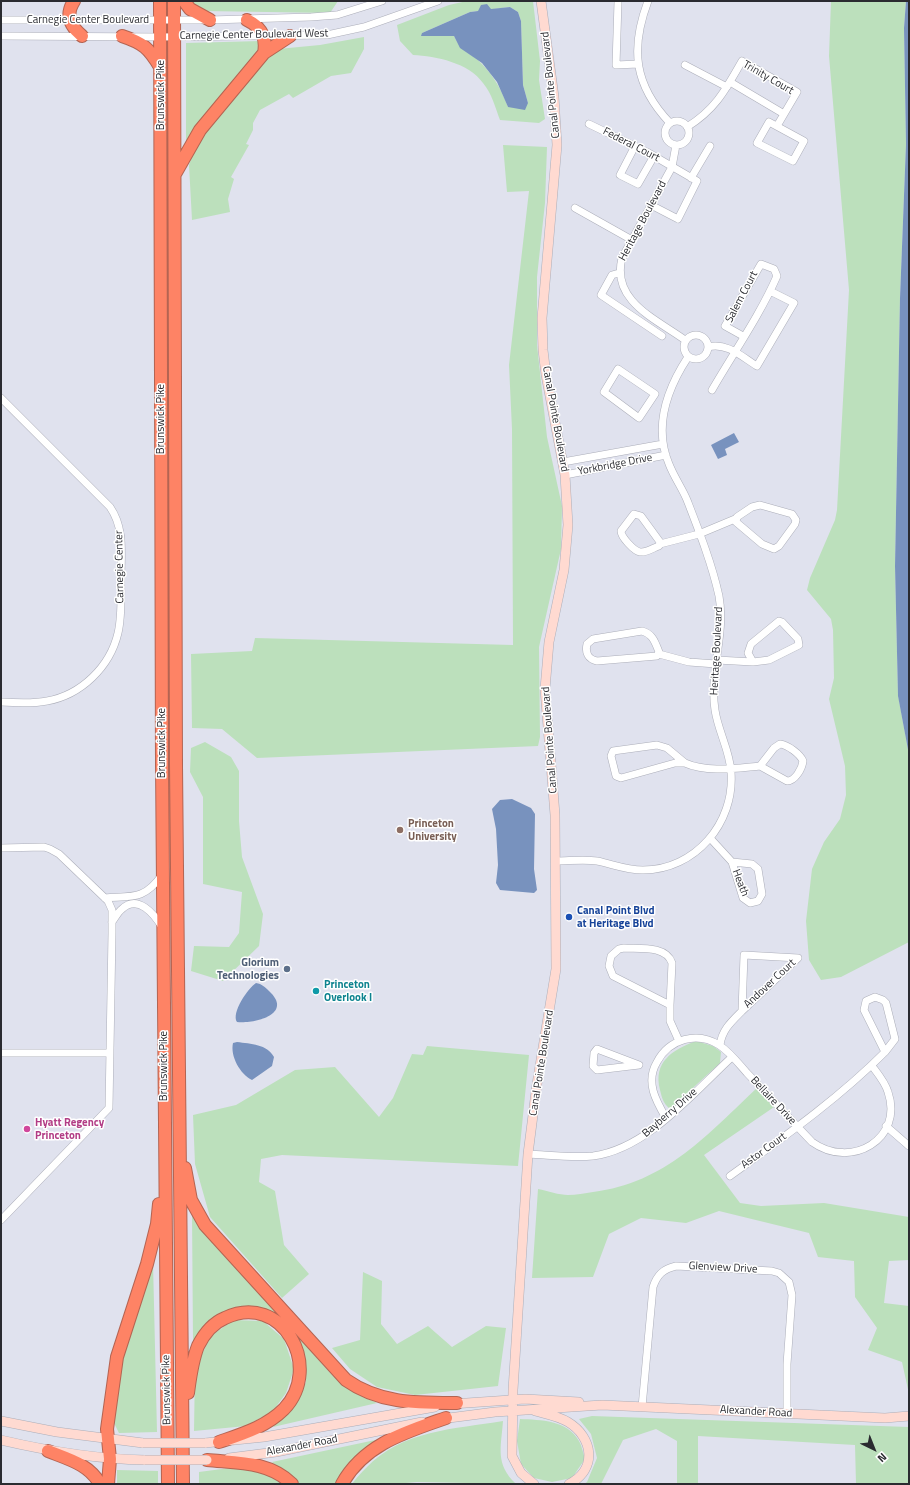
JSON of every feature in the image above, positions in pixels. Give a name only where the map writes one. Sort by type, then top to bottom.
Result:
[{"type":"highway","points":[[74,1],[69,10],[69,19],[73,27],[82,36]]},
{"type":"highway","name":"Brunswick Pike","points":[[160,1],[163,873],[168,1484]]},
{"type":"highway","name":"Brunswick Pike","points":[[174,1],[176,765],[183,1484]]},
{"type":"highway","points":[[184,1],[190,9],[210,20]]},
{"type":"highway","points":[[247,20],[259,28],[264,36],[264,53]]},
{"type":"highway","points":[[122,36],[140,42],[146,47],[161,68]]},
{"type":"highway","points":[[175,174],[200,130],[264,53],[290,36]]},
{"type":"highway","points":[[179,1117],[189,1193],[200,1218],[335,1370],[358,1388],[388,1400],[406,1402],[457,1403]]},
{"type":"highway","points":[[108,1484],[110,1459],[107,1429],[117,1357],[152,1244],[165,1159]]},
{"type":"highway","points":[[182,1430],[192,1365],[199,1345],[205,1335],[216,1323],[233,1315],[247,1312],[266,1316],[284,1328],[295,1345],[300,1366],[297,1388],[289,1402],[273,1419],[250,1431],[219,1442]]},
{"type":"highway","points":[[342,1484],[359,1461],[380,1445],[403,1434],[446,1418]]},
{"type":"highway","points":[[48,1451],[82,1465],[95,1476],[100,1484]]},
{"type":"highway","points":[[207,1460],[247,1463],[264,1467],[283,1476],[292,1484]]},
{"type":"street","name":"Carnegie Center Boulevard West","points":[[175,20],[247,20],[322,17],[354,10],[382,1]]},
{"type":"street","name":"Carnegie Center Boulevard West","points":[[160,37],[290,36],[344,32],[438,1]]},
{"type":"street","name":"Canal Pointe Boulevard","points":[[534,1484],[521,1473],[513,1460],[511,1448],[528,1154],[537,1084],[556,969],[555,815],[545,689],[549,642],[566,548],[567,502],[563,462],[546,375],[543,350],[542,318],[557,145],[553,84],[541,1]]},
{"type":"street","points":[[648,1],[640,21],[637,38],[638,64],[646,91],[656,107],[670,123]]},
{"type":"street","points":[[618,2],[616,65],[638,64]]},
{"type":"street","name":"Carnegie Center Boulevard","points":[[1,20],[175,20]]},
{"type":"street","name":"Carnegie Center Boulevard","points":[[1,36],[160,37]]},
{"type":"street","name":"Trinity Court","points":[[687,126],[710,110],[729,85],[742,61],[797,92],[777,126]]},
{"type":"street","name":"Trinity Court","points":[[685,65],[729,85],[784,114]]},
{"type":"street","points":[[679,121],[687,126],[689,134],[688,139],[681,145],[669,143],[664,135],[664,131],[670,123],[679,121]]},
{"type":"street","points":[[769,122],[777,126],[804,141],[793,161],[757,143],[769,122]]},
{"type":"street","name":"Federal Court","points":[[589,124],[654,156],[691,178]]},
{"type":"street","name":"Heritage Boulevard","points":[[676,145],[672,167],[622,258],[620,273],[623,288],[633,303],[685,340]]},
{"type":"street","points":[[635,146],[620,175],[638,184],[654,156]]},
{"type":"street","points":[[651,205],[678,219],[697,181],[691,178],[710,146]]},
{"type":"street","points":[[575,208],[632,240]]},
{"type":"street","name":"Salem Court","points":[[712,390],[770,291],[777,276],[776,272],[761,264],[726,326],[743,336]]},
{"type":"street","points":[[620,273],[612,276],[601,296],[662,336]]},
{"type":"street","name":"Salem Court","points":[[708,347],[718,345],[724,346],[757,366],[794,303],[770,291]]},
{"type":"street","points":[[691,335],[700,335],[707,342],[708,347],[707,351],[701,358],[693,359],[688,357],[683,348],[685,340],[691,335]]},
{"type":"street","name":"Heritage Boulevard","points":[[556,861],[593,860],[629,869],[656,869],[681,861],[693,854],[710,838],[720,823],[727,807],[731,784],[731,768],[715,710],[714,693],[721,621],[719,597],[699,534],[686,499],[666,455],[663,444],[662,417],[666,398],[672,383],[688,357]]},
{"type":"street","points":[[655,394],[639,418],[604,392],[618,369],[655,394],[666,398]]},
{"type":"street","name":"Carnegie Center","points":[[1,398],[110,507],[119,523],[121,540],[119,626],[114,647],[100,669],[82,686],[61,698],[36,703],[1,702]]},
{"type":"street","name":"Yorkbridge Drive","points":[[563,462],[663,444]]},
{"type":"street","name":"Yorkbridge Drive","points":[[565,475],[666,455]]},
{"type":"street","points":[[660,544],[641,516],[638,514],[631,516],[621,531],[622,537],[637,551],[644,551],[660,544],[699,534],[735,519],[752,507],[760,505],[792,514],[796,520],[795,524],[779,546],[774,549],[751,537],[740,527],[735,519]]},
{"type":"street","points":[[659,654],[654,639],[642,631],[593,638],[587,644],[586,649],[589,658],[597,661],[657,656],[659,654],[689,662],[753,662],[769,660],[797,647],[800,642],[782,622],[776,622],[751,644],[748,653],[753,662]]},
{"type":"street","points":[[685,764],[667,748],[657,745],[616,749],[611,756],[616,776],[621,778],[675,763],[705,767],[731,768],[760,766],[787,781],[791,781],[794,780],[803,761],[800,756],[784,745],[780,744],[774,748],[760,766]]},
{"type":"street","points":[[710,838],[732,862]]},
{"type":"street","points":[[1,848],[44,847],[59,854],[105,898],[111,906],[112,922],[109,1108],[1,1220]]},
{"type":"street","name":"Heath","points":[[732,862],[752,864],[758,869],[762,894],[758,901],[750,903],[743,898],[732,862]]},
{"type":"street","points":[[105,898],[138,895],[148,892],[163,873]]},
{"type":"street","points":[[112,922],[122,909],[130,904],[139,904],[148,908],[156,916],[164,929]]},
{"type":"street","points":[[670,1005],[613,976],[609,966],[611,956],[614,952],[624,948],[662,951],[667,954],[672,963],[670,1021],[679,1041]]},
{"type":"street","name":"Andover Court","points":[[744,956],[798,958],[764,990],[742,1011],[744,956]]},
{"type":"street","name":"Astor Court","points":[[730,1176],[797,1127],[872,1066],[893,1044],[895,1035],[886,1003],[875,997],[866,1001],[864,1010],[885,1052]]},
{"type":"street","points":[[720,1045],[721,1038],[728,1025],[742,1011]]},
{"type":"street","name":"Bellaire Drive","points":[[666,1118],[654,1095],[652,1087],[653,1069],[665,1050],[679,1041],[693,1038],[703,1038],[720,1045],[797,1127],[820,1148],[836,1154],[845,1154],[862,1150],[870,1146],[882,1134],[886,1126],[890,1109],[888,1091],[872,1066]]},
{"type":"street","points":[[639,1065],[597,1070],[593,1066],[594,1053],[600,1048],[625,1061],[639,1065],[653,1069]]},
{"type":"street","points":[[1,1053],[110,1053]]},
{"type":"street","name":"Bayberry Drive","points":[[528,1154],[578,1157],[607,1153],[634,1143],[666,1118],[732,1057]]},
{"type":"street","points":[[886,1126],[909,1146]]},
{"type":"street","name":"Glenview Drive","points":[[642,1407],[653,1287],[655,1281],[663,1271],[676,1266],[683,1266],[772,1271],[779,1273],[788,1282],[792,1295],[787,1364],[787,1413]]},
{"type":"street","name":"Alexander Road","points":[[1,1421],[32,1428],[143,1444],[205,1443],[264,1437],[457,1403],[513,1399],[566,1400],[602,1405],[885,1418],[909,1416]]},
{"type":"street","name":"Alexander Road","points":[[1,1440],[48,1451],[110,1459],[207,1460],[276,1452],[446,1418],[513,1410],[602,1405]]},
{"type":"street","points":[[528,1409],[567,1422],[580,1432],[586,1440],[589,1454],[587,1465],[581,1475],[569,1484]]},
{"type":"green space","points":[[187,1],[338,1],[330,13],[204,11]]},
{"type":"green space","points":[[467,1],[533,1],[540,61],[539,80],[545,119],[539,123],[500,120],[489,92],[477,76],[461,66],[442,59],[413,55],[400,41],[397,25],[449,5]],"holes":[[[510,7],[518,12],[521,21],[523,85],[528,103],[508,107],[494,79],[478,60],[460,47],[454,36],[422,33],[470,12]]]},
{"type":"green space","points":[[831,1],[906,1],[904,28],[906,144],[900,298],[895,566],[898,695],[909,755],[909,942],[841,977],[821,980],[809,960],[806,921],[812,869],[824,842],[840,819],[846,795],[845,766],[829,699],[834,678],[833,630],[831,619],[807,590],[810,578],[835,520],[837,510],[849,290],[829,56]]},
{"type":"green space","points":[[364,37],[364,49],[351,73],[331,76],[293,98],[289,94],[260,110],[253,123],[253,130],[246,144],[249,145],[231,177],[234,179],[228,199],[230,212],[192,220],[189,165],[197,143],[266,58],[278,49],[320,45]]},
{"type":"green space","points":[[261,41],[261,49],[186,141],[186,43]]},
{"type":"green space","points":[[503,145],[547,147],[545,203],[537,277],[537,345],[547,437],[562,506],[561,549],[539,647],[540,737],[538,746],[257,758],[222,729],[192,728],[191,654],[252,651],[255,638],[513,645],[512,429],[509,365],[529,191],[507,192]]},
{"type":"green space","points":[[205,742],[231,757],[239,771],[239,821],[242,857],[263,914],[259,946],[223,981],[191,971],[194,946],[229,947],[239,933],[242,892],[203,884],[203,797],[190,772],[191,748]]},
{"type":"green space","points":[[696,1041],[713,1046],[721,1052],[720,1063],[670,1109],[662,1098],[659,1072],[666,1058],[679,1049]]},
{"type":"green space","points":[[427,1046],[529,1055],[518,1166],[282,1155],[261,1159],[259,1182],[275,1191],[284,1245],[309,1274],[282,1298],[210,1217],[195,1164],[193,1115],[236,1105],[295,1070],[335,1067],[379,1117],[393,1098],[412,1054],[423,1055]]},
{"type":"green space","points":[[759,1086],[777,1105],[704,1155],[740,1203],[761,1206],[824,1203],[909,1217],[909,1260],[889,1261],[884,1303],[909,1306],[909,1394],[902,1362],[868,1350],[877,1328],[855,1297],[854,1261],[818,1257],[809,1233],[719,1211],[686,1223],[641,1218],[609,1234],[593,1277],[532,1278],[538,1189],[574,1195],[619,1187],[643,1178],[684,1154],[722,1122]]},
{"type":"green space","points":[[192,1212],[198,1226],[279,1316],[239,1308],[210,1319],[193,1343]]},
{"type":"green space","points":[[153,1262],[157,1432],[119,1433],[114,1423],[122,1362]]},
{"type":"green space","points":[[363,1272],[382,1281],[381,1324],[397,1344],[428,1326],[452,1347],[486,1326],[506,1328],[498,1386],[415,1395],[377,1387],[350,1369],[332,1348],[360,1340]]},
{"type":"green space","points":[[233,1320],[263,1321],[284,1339],[294,1369],[286,1393],[273,1411],[246,1426],[194,1431],[195,1368],[211,1336]]},
{"type":"green space","points":[[298,1337],[333,1376],[354,1392],[377,1403],[273,1427],[292,1409],[306,1382]]},
{"type":"green space","points":[[592,1416],[909,1427],[909,1484],[856,1484],[855,1445],[698,1436],[698,1484],[677,1484],[677,1441],[656,1429],[623,1440],[601,1484],[584,1484],[587,1482],[597,1458],[591,1434],[579,1419]]},
{"type":"green space","points":[[520,1419],[553,1422],[568,1429],[574,1434],[580,1443],[585,1459],[572,1478],[552,1482],[534,1478],[521,1464],[517,1441]]},
{"type":"green space","points":[[503,1421],[501,1448],[502,1462],[509,1477],[516,1484],[417,1482],[395,1484],[352,1484],[380,1455],[396,1446],[430,1433]]},
{"type":"green space","points":[[380,1439],[337,1484],[297,1484],[272,1462]]},
{"type":"green space","points":[[237,1467],[269,1475],[281,1484],[199,1484],[199,1472]]},
{"type":"green space","points":[[117,1470],[158,1471],[158,1484],[117,1484]]},
{"type":"water","points":[[906,1],[909,1],[909,755],[898,696],[895,566],[900,298],[906,144],[904,28]]},
{"type":"water","points":[[487,4],[491,9],[510,7],[518,12],[521,21],[523,85],[528,103],[525,110],[508,107],[497,82],[482,63],[460,48],[454,36],[421,36],[422,33],[470,12],[478,11],[481,5]]},
{"type":"water","points":[[734,433],[739,442],[725,449],[727,455],[718,459],[711,445]]},
{"type":"water","points":[[512,799],[531,808],[535,814],[534,869],[537,890],[534,893],[500,890],[496,883],[498,865],[496,829],[492,809],[500,800]]},
{"type":"water","points":[[256,983],[265,987],[276,999],[277,1006],[275,1011],[262,1019],[237,1022],[236,1013],[238,1007],[245,995]]},
{"type":"water","points":[[237,1042],[258,1045],[267,1049],[274,1057],[272,1066],[252,1080],[244,1074],[235,1059],[232,1048],[233,1043]]},
{"type":"place","name":"Princeton University","points":[[400,830]]},
{"type":"place","name":"Canal Point Blvd at Heritage Blvd","points":[[569,917]]},
{"type":"place","name":"Glorium Technologies","points":[[287,969]]},
{"type":"place","name":"Princeton Overlook I","points":[[316,991]]},
{"type":"place","name":"Hyatt Regency Princeton","points":[[27,1129]]}]
